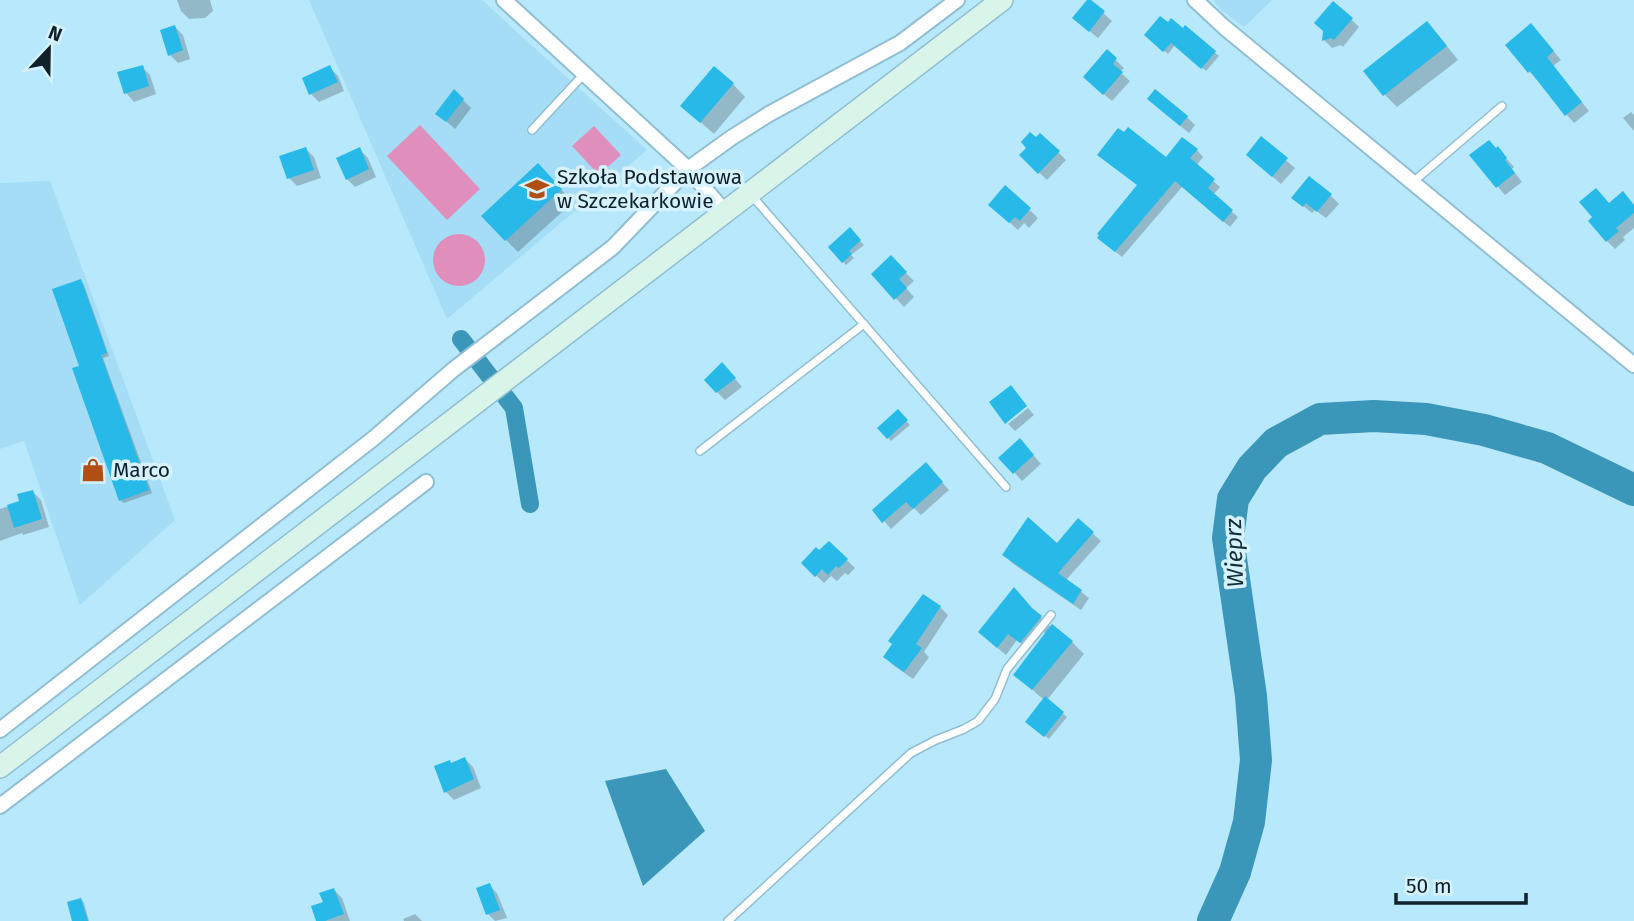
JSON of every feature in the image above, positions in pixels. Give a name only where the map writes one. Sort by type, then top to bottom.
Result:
[{"type":"main road","points":[[0,767],[1002,0]]},
{"type":"street","points":[[504,0],[688,170],[725,212]]},
{"type":"street","points":[[0,730],[374,438],[454,369],[613,247],[688,170],[769,114],[900,43],[957,0]]},
{"type":"street","points":[[1195,0],[1224,27],[1634,365]]},
{"type":"street","points":[[0,806],[426,481]]},
{"type":"lane","points":[[532,130],[585,73]]},
{"type":"lane","points":[[1413,181],[1502,106]]},
{"type":"lane","points":[[750,193],[1006,487]]},
{"type":"lane","points":[[700,451],[864,324]]},
{"type":"lane","points":[[728,921],[912,753],[978,721],[995,699],[1007,669],[1051,615]]},
{"type":"shaded area","points":[[309,0],[482,0],[647,150],[447,319]]},
{"type":"shaded area","points":[[1213,0],[1272,0],[1244,27],[1220,9]]},
{"type":"shaded area","points":[[420,125],[480,189],[447,220],[387,156]]},
{"type":"shaded area","points":[[594,126],[621,155],[599,175],[572,146]]},
{"type":"shaded area","points":[[50,181],[175,520],[80,605],[24,441],[0,449],[0,183]]},
{"type":"shaded area","points":[[459,234],[469,236],[477,242],[483,250],[483,270],[477,278],[469,284],[459,286],[449,284],[441,278],[435,270],[433,260],[435,250],[441,242],[449,236]]},
{"type":"shaded area","points":[[666,769],[705,831],[643,886],[605,781]]},
{"type":"building","points":[[1087,0],[1105,11],[1089,32],[1072,18]]},
{"type":"building","points":[[1333,1],[1353,18],[1334,40],[1331,38],[1322,41],[1323,31],[1314,23]]},
{"type":"building","points":[[1160,16],[1168,22],[1171,18],[1183,28],[1185,25],[1216,51],[1201,69],[1171,43],[1163,52],[1144,35]]},
{"type":"building","points":[[1427,21],[1447,46],[1383,96],[1363,71]]},
{"type":"building","points":[[1531,23],[1554,51],[1547,57],[1582,102],[1565,116],[1530,71],[1528,73],[1505,45]]},
{"type":"building","points":[[175,25],[183,50],[168,56],[160,30]]},
{"type":"building","points":[[1107,49],[1117,58],[1113,64],[1123,72],[1103,95],[1083,77]]},
{"type":"building","points":[[143,65],[149,86],[124,94],[117,72]]},
{"type":"building","points":[[330,65],[338,82],[309,95],[302,78]]},
{"type":"building","points":[[714,66],[734,83],[700,123],[680,106]]},
{"type":"building","points":[[454,89],[464,99],[446,122],[435,114]]},
{"type":"building","points":[[1155,89],[1188,116],[1180,126],[1147,99]]},
{"type":"building","points":[[1128,127],[1166,157],[1182,137],[1198,149],[1190,158],[1215,179],[1208,188],[1233,210],[1223,222],[1175,181],[1115,252],[1097,238],[1097,234],[1137,185],[1097,155],[1118,128],[1124,132]]},
{"type":"building","points":[[1030,132],[1036,137],[1040,133],[1060,151],[1038,174],[1019,155],[1026,148],[1021,142]]},
{"type":"building","points":[[1261,136],[1288,158],[1272,177],[1246,155]]},
{"type":"building","points":[[1489,140],[1496,148],[1498,146],[1515,173],[1496,188],[1469,155]]},
{"type":"building","points":[[306,147],[314,170],[287,179],[279,156]]},
{"type":"building","points":[[360,147],[369,169],[346,180],[336,158]]},
{"type":"building","points":[[538,163],[562,189],[505,241],[481,216]]},
{"type":"building","points":[[1309,176],[1332,194],[1317,212],[1306,203],[1303,207],[1291,198]]},
{"type":"building","points":[[1005,185],[1031,208],[1020,221],[1015,217],[1009,223],[988,205]]},
{"type":"building","points":[[1596,188],[1609,203],[1623,191],[1634,205],[1634,213],[1616,228],[1619,231],[1606,242],[1588,221],[1592,217],[1579,202]]},
{"type":"building","points":[[850,227],[861,240],[849,251],[852,254],[842,263],[828,247]]},
{"type":"building","points":[[891,255],[907,272],[899,279],[907,288],[894,300],[871,274]]},
{"type":"building","points":[[81,279],[107,353],[101,355],[149,490],[119,501],[72,368],[79,366],[52,289]]},
{"type":"building","points":[[722,362],[736,378],[716,393],[704,380]]},
{"type":"building","points":[[1011,385],[1027,406],[1005,424],[989,402]]},
{"type":"building","points":[[898,409],[908,420],[887,439],[877,428]]},
{"type":"building","points":[[1020,438],[1034,455],[1013,474],[998,458]]},
{"type":"building","points":[[926,462],[943,482],[913,509],[906,502],[882,523],[872,510]]},
{"type":"building","points":[[33,490],[42,519],[14,528],[7,505],[19,501],[17,494]]},
{"type":"building","points":[[1028,517],[1057,543],[1078,518],[1094,532],[1058,573],[1082,590],[1073,604],[1002,555]]},
{"type":"building","points":[[829,541],[848,559],[828,575],[822,569],[815,577],[801,563],[816,547],[819,550]]},
{"type":"building","points":[[1014,587],[1042,616],[1020,643],[1008,634],[997,648],[978,632]]},
{"type":"building","points":[[923,594],[941,606],[916,644],[922,648],[904,672],[883,657],[892,644],[888,641]]},
{"type":"building","points":[[1052,624],[1073,641],[1032,690],[1013,675]]},
{"type":"building","points":[[1045,696],[1064,712],[1044,737],[1025,722]]},
{"type":"building","points":[[465,757],[474,779],[444,793],[434,766]]},
{"type":"building","points":[[490,883],[500,910],[486,915],[476,888]]},
{"type":"building","points":[[334,888],[344,914],[325,921],[316,921],[311,906],[323,902],[319,893]]},
{"type":"building","points":[[81,898],[88,921],[72,921],[67,902]]},
{"type":"waterway","points":[[461,339],[514,408],[530,504]]},
{"type":"waterway","name":"Wieprz","points":[[1213,921],[1235,872],[1249,822],[1256,760],[1251,696],[1228,538],[1233,499],[1252,468],[1276,443],[1320,419],[1374,416],[1426,419],[1484,430],[1547,448],[1634,490]]},
{"type":"place","name":"Szkoła Podstawowa w Szczekarkowie","points":[[537,189]]},
{"type":"place","name":"Marco","points":[[93,470]]}]
